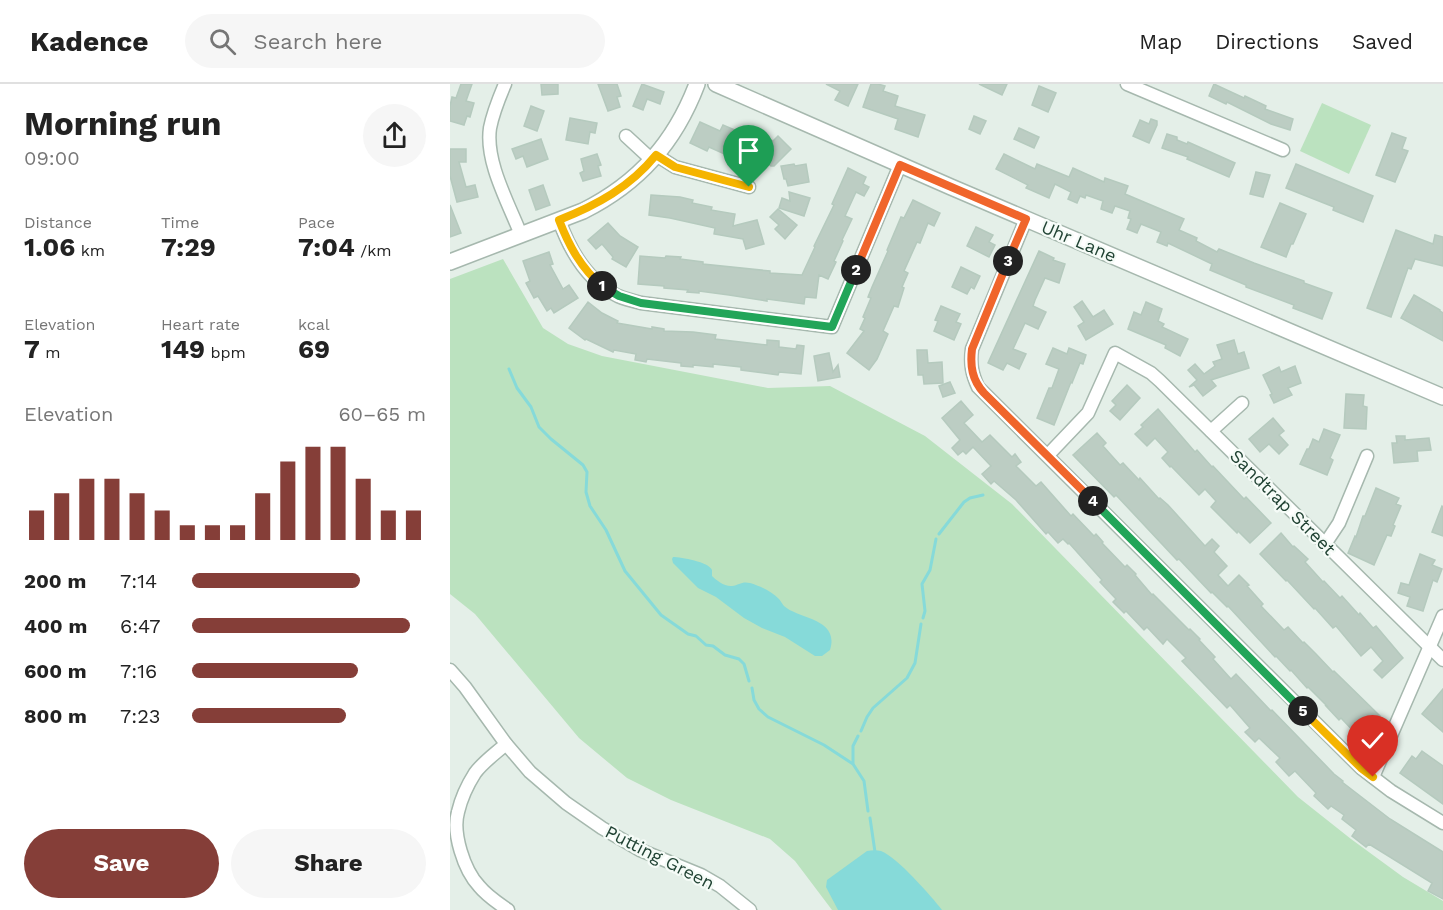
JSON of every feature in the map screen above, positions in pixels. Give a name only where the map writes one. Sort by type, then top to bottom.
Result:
[{"type":"street","points":[[505,84],[490,128],[490,147],[493,166],[521,235]]},
{"type":"street","points":[[450,262],[583,210],[633,180],[654,158],[674,131],[697,84]]},
{"type":"street","name":"Uhr Lane","points":[[716,84],[1443,397]]},
{"type":"street","points":[[1127,84],[1283,150]]},
{"type":"street","points":[[626,136],[654,158],[675,167],[749,187]]},
{"type":"street","points":[[559,220],[571,249],[582,265],[602,285],[619,296],[641,303],[832,327],[900,165]]},
{"type":"street","points":[[1026,219],[972,349],[970,362],[978,387],[1338,746],[1390,791],[1443,824]]},
{"type":"street","name":"Sandtrap Street","points":[[1047,455],[1088,413],[1115,353],[1151,373],[1443,660]]},
{"type":"street","points":[[1210,431],[1242,403]]},
{"type":"street","points":[[1325,544],[1339,523],[1367,456]]},
{"type":"street","points":[[1373,777],[1443,616]]},
{"type":"street","name":"Putting Green","points":[[450,670],[506,744],[531,772],[566,803],[602,828],[640,850],[720,886],[750,910]]},
{"type":"street","points":[[506,744],[476,772],[457,813],[459,844],[468,870],[478,886],[508,910]]},
{"type":"green space","points":[[1322,103],[1371,125],[1349,174],[1300,151]]},
{"type":"green space","points":[[503,259],[543,328],[568,344],[602,356],[768,388],[830,386],[925,436],[1012,504],[1298,797],[1403,877],[1443,901],[1443,910],[832,910],[795,861],[770,839],[671,800],[627,778],[579,738],[475,614],[450,594],[450,279]]},
{"type":"water","points":[[673,557],[700,562],[710,567],[712,576],[726,585],[747,583],[769,591],[790,610],[824,625],[831,639],[830,650],[822,656],[815,656],[785,637],[744,618],[716,597],[698,588],[673,563]]},
{"type":"water","points":[[867,851],[881,851],[896,861],[942,910],[838,910],[826,887],[827,880]]},
{"type":"building","points":[[461,84],[472,84],[466,101],[474,103],[470,117],[467,116],[464,125],[450,121],[452,97],[456,98]]},
{"type":"building","points":[[541,84],[558,84],[558,94],[542,95]]},
{"type":"building","points":[[598,84],[617,84],[621,96],[617,97],[620,107],[608,111]]},
{"type":"building","points":[[642,84],[664,92],[660,104],[647,99],[643,110],[633,106]]},
{"type":"building","points":[[826,84],[858,84],[848,106],[835,100],[840,91]]},
{"type":"building","points":[[871,84],[885,86],[883,91],[898,96],[895,106],[925,115],[918,137],[895,129],[898,119],[863,107]]},
{"type":"building","points":[[979,84],[1007,84],[1002,95]]},
{"type":"building","points":[[1214,84],[1266,106],[1265,109],[1293,119],[1290,130],[1271,124],[1227,102],[1226,104],[1209,96]]},
{"type":"building","points":[[1039,86],[1056,93],[1048,112],[1032,105]]},
{"type":"building","points":[[531,106],[544,111],[537,131],[524,126]]},
{"type":"building","points":[[974,116],[986,121],[980,134],[969,129]]},
{"type":"building","points":[[570,118],[597,123],[595,133],[590,132],[588,144],[566,140]]},
{"type":"building","points":[[1151,119],[1157,121],[1157,125],[1149,143],[1133,136],[1140,120],[1149,124]]},
{"type":"building","points":[[700,122],[720,131],[723,125],[744,134],[746,129],[773,141],[778,136],[791,149],[774,166],[771,166],[755,151],[752,158],[732,149],[729,156],[709,147],[707,151],[690,143]]},
{"type":"building","points":[[1019,128],[1039,137],[1034,148],[1014,139]]},
{"type":"building","points":[[1392,133],[1406,138],[1402,149],[1408,151],[1395,182],[1376,175]]},
{"type":"building","points":[[1167,134],[1235,163],[1229,177],[1187,159],[1188,157],[1162,148]]},
{"type":"building","points":[[541,139],[548,159],[527,167],[523,156],[516,159],[512,149]]},
{"type":"building","points":[[450,149],[466,149],[466,162],[459,162],[466,187],[475,185],[478,197],[457,202],[450,176]]},
{"type":"building","points":[[597,154],[601,165],[598,166],[601,176],[583,181],[580,173],[584,171],[581,159]]},
{"type":"building","points":[[1004,154],[1035,169],[1037,164],[1069,177],[1073,168],[1104,182],[1105,178],[1128,186],[1125,194],[1184,219],[1179,230],[1197,238],[1196,241],[1217,252],[1219,249],[1332,293],[1322,319],[1210,270],[1212,264],[1168,243],[1167,246],[1157,242],[1161,232],[1141,224],[1137,233],[1127,229],[1131,219],[1128,218],[1130,211],[1115,206],[1112,213],[1101,209],[1103,201],[1086,195],[1085,198],[1080,196],[1077,203],[1068,199],[1071,192],[1055,184],[1049,198],[1026,188],[1028,185],[996,169]]},
{"type":"building","points":[[794,164],[795,166],[806,164],[809,182],[788,186],[781,166]]},
{"type":"building","points":[[1296,164],[1373,196],[1363,222],[1333,210],[1334,207],[1286,188]]},
{"type":"building","points":[[848,168],[866,177],[863,184],[869,187],[864,196],[856,192],[845,216],[852,219],[834,261],[836,262],[828,279],[819,275],[816,298],[805,297],[804,304],[699,291],[699,293],[687,292],[688,290],[638,284],[640,256],[681,257],[680,259],[703,262],[703,264],[802,275]]},
{"type":"building","points":[[1256,172],[1270,175],[1263,197],[1250,194]]},
{"type":"building","points":[[543,185],[550,205],[536,210],[529,190]]},
{"type":"building","points":[[789,192],[810,198],[804,216],[779,208],[782,198],[790,201]]},
{"type":"building","points":[[651,195],[680,197],[693,200],[692,203],[712,207],[711,210],[735,214],[733,226],[757,220],[764,244],[746,249],[743,239],[714,234],[715,228],[649,215]]},
{"type":"building","points":[[913,200],[940,213],[934,226],[928,223],[920,243],[917,242],[904,271],[908,273],[902,287],[904,288],[898,307],[894,306],[883,331],[888,334],[877,359],[869,370],[847,353],[864,331],[860,329],[871,298],[868,297],[901,217],[904,218]]},
{"type":"building","points":[[1280,203],[1306,214],[1286,257],[1261,247]]},
{"type":"building","points":[[450,205],[461,233],[450,237]]},
{"type":"building","points":[[778,209],[797,225],[785,239],[775,229],[779,225],[770,217]]},
{"type":"building","points":[[608,223],[620,236],[638,247],[626,267],[612,259],[613,257],[602,244],[596,249],[588,240]]},
{"type":"building","points":[[976,227],[993,235],[989,242],[995,245],[989,257],[967,246]]},
{"type":"building","points":[[1396,230],[1433,244],[1435,235],[1443,237],[1443,266],[1415,259],[1411,269],[1408,268],[1391,317],[1367,308]]},
{"type":"building","points":[[1039,251],[1065,264],[1059,283],[1045,278],[1035,300],[1033,306],[1046,312],[1038,329],[1025,323],[1013,349],[1026,354],[1019,369],[1007,363],[1003,370],[988,363]]},
{"type":"building","points":[[549,252],[553,264],[550,265],[563,289],[569,285],[578,298],[554,313],[551,308],[547,311],[538,296],[534,298],[526,283],[530,281],[523,261]]},
{"type":"building","points":[[961,267],[980,276],[974,289],[971,287],[967,294],[952,287]]},
{"type":"building","points":[[1414,295],[1443,313],[1443,341],[1401,318]]},
{"type":"building","points":[[1082,301],[1093,317],[1104,310],[1113,324],[1086,340],[1078,326],[1084,322],[1074,307]]},
{"type":"building","points":[[588,302],[602,313],[618,321],[617,323],[664,329],[664,331],[716,335],[715,339],[767,345],[767,340],[779,341],[779,347],[796,349],[797,345],[804,346],[801,374],[779,372],[778,375],[713,364],[713,367],[693,365],[693,367],[681,366],[681,363],[635,360],[636,354],[614,350],[613,352],[585,340],[569,328]]},
{"type":"building","points":[[1146,302],[1162,309],[1158,321],[1164,324],[1162,327],[1188,339],[1180,356],[1165,348],[1166,345],[1128,329],[1134,312],[1141,315]]},
{"type":"building","points":[[941,306],[960,314],[956,322],[961,324],[954,340],[934,331],[938,321],[935,320]]},
{"type":"building","points":[[1234,340],[1238,354],[1244,352],[1249,368],[1211,380],[1216,386],[1203,396],[1194,385],[1189,387],[1197,380],[1188,370],[1195,364],[1204,374],[1215,366],[1213,362],[1222,359],[1217,345]]},
{"type":"building","points":[[1053,348],[1067,354],[1069,348],[1086,355],[1071,382],[1054,425],[1037,418],[1059,369],[1046,364]]},
{"type":"building","points":[[917,350],[927,350],[928,363],[942,362],[943,383],[924,384],[923,375],[918,375]]},
{"type":"building","points":[[829,353],[833,372],[838,365],[840,377],[818,381],[814,356]]},
{"type":"building","points":[[1295,366],[1301,383],[1288,388],[1292,395],[1274,403],[1263,375],[1279,367],[1281,372]]},
{"type":"building","points":[[950,382],[955,393],[943,397],[939,386]]},
{"type":"building","points":[[1127,385],[1140,398],[1120,420],[1110,411],[1116,405],[1112,401]]},
{"type":"building","points":[[1346,394],[1364,395],[1363,406],[1367,407],[1366,429],[1344,428]]},
{"type":"building","points":[[961,401],[973,415],[964,423],[982,442],[990,435],[1012,457],[1015,454],[1021,462],[1016,466],[1036,486],[1041,482],[1071,516],[1073,514],[1094,536],[1096,534],[1125,567],[1127,565],[1136,574],[1152,595],[1200,639],[1215,657],[1213,659],[1231,679],[1236,674],[1342,782],[1390,819],[1443,852],[1443,899],[1428,891],[1432,883],[1369,844],[1366,847],[1352,836],[1356,830],[1342,819],[1344,815],[1331,806],[1328,809],[1314,796],[1316,793],[1295,771],[1289,776],[1276,762],[1280,758],[1259,738],[1255,742],[1245,732],[1250,728],[1230,705],[1227,708],[1182,661],[1186,658],[1167,639],[1163,644],[1147,627],[1144,630],[1126,611],[1124,613],[1113,602],[1116,599],[1100,582],[1102,580],[1069,543],[1063,539],[1058,543],[1048,532],[1046,534],[1016,500],[994,481],[991,484],[982,474],[991,466],[973,447],[966,454],[963,451],[958,455],[952,448],[960,440],[942,418]]},
{"type":"building","points":[[1158,409],[1195,452],[1197,450],[1244,499],[1246,497],[1271,523],[1250,543],[1211,507],[1216,501],[1205,489],[1199,495],[1170,467],[1162,458],[1168,452],[1155,438],[1147,446],[1135,434]]},
{"type":"building","points":[[1273,418],[1284,431],[1279,435],[1288,445],[1279,454],[1269,444],[1260,452],[1249,439]]},
{"type":"building","points":[[1324,429],[1340,435],[1330,458],[1333,460],[1327,475],[1300,464],[1313,439],[1319,442]]},
{"type":"building","points":[[1097,433],[1106,443],[1103,446],[1120,465],[1123,463],[1139,480],[1140,478],[1205,546],[1212,539],[1219,546],[1214,552],[1227,566],[1218,575],[1228,586],[1239,575],[1263,604],[1261,606],[1284,630],[1288,627],[1380,716],[1359,737],[1275,657],[1228,606],[1211,593],[1179,559],[1177,560],[1116,495],[1114,497],[1073,455]]},
{"type":"building","points":[[1396,436],[1405,436],[1405,440],[1429,438],[1431,450],[1417,451],[1418,461],[1394,463],[1392,443],[1397,443]]},
{"type":"building","points":[[1376,488],[1399,498],[1396,504],[1401,506],[1391,536],[1387,535],[1374,565],[1348,553]]},
{"type":"building","points":[[1443,507],[1443,536],[1432,532]]},
{"type":"building","points":[[1281,533],[1308,559],[1305,562],[1323,582],[1340,598],[1342,596],[1373,628],[1376,626],[1403,658],[1382,678],[1374,670],[1383,661],[1371,647],[1361,656],[1336,626],[1333,628],[1260,554]]},
{"type":"building","points":[[1420,554],[1435,560],[1432,565],[1442,569],[1437,582],[1433,580],[1423,611],[1407,606],[1410,597],[1398,593],[1401,583],[1409,585]]},
{"type":"building","points":[[1443,689],[1443,732],[1422,714]]},
{"type":"building","points":[[1422,751],[1443,766],[1443,804],[1400,773],[1412,756],[1416,759]]},
{"type":"waterway","points":[[509,369],[517,388],[531,407],[539,427],[583,465],[587,472],[586,492],[590,506],[606,530],[625,571],[661,615],[688,634],[696,636],[706,645],[713,646],[725,655],[739,659],[744,664],[749,681]]},
{"type":"waterway","points":[[939,534],[964,502],[983,495]]},
{"type":"waterway","points":[[923,618],[925,611],[922,584],[930,570],[936,539]]},
{"type":"waterway","points":[[861,731],[873,708],[907,678],[915,663],[921,624]]},
{"type":"waterway","points":[[752,688],[754,700],[759,709],[768,717],[824,745],[853,764],[864,781],[868,811]]},
{"type":"waterway","points":[[853,763],[853,746],[858,736]]},
{"type":"waterway","points":[[870,818],[875,852]]},
{"type":"route","points":[[749,187],[675,167],[656,155],[633,180],[600,202],[559,220],[571,249],[582,265],[594,279],[619,296],[641,303],[832,327],[900,165],[1026,219],[972,349],[970,362],[978,387],[1338,746],[1373,777]]}]
